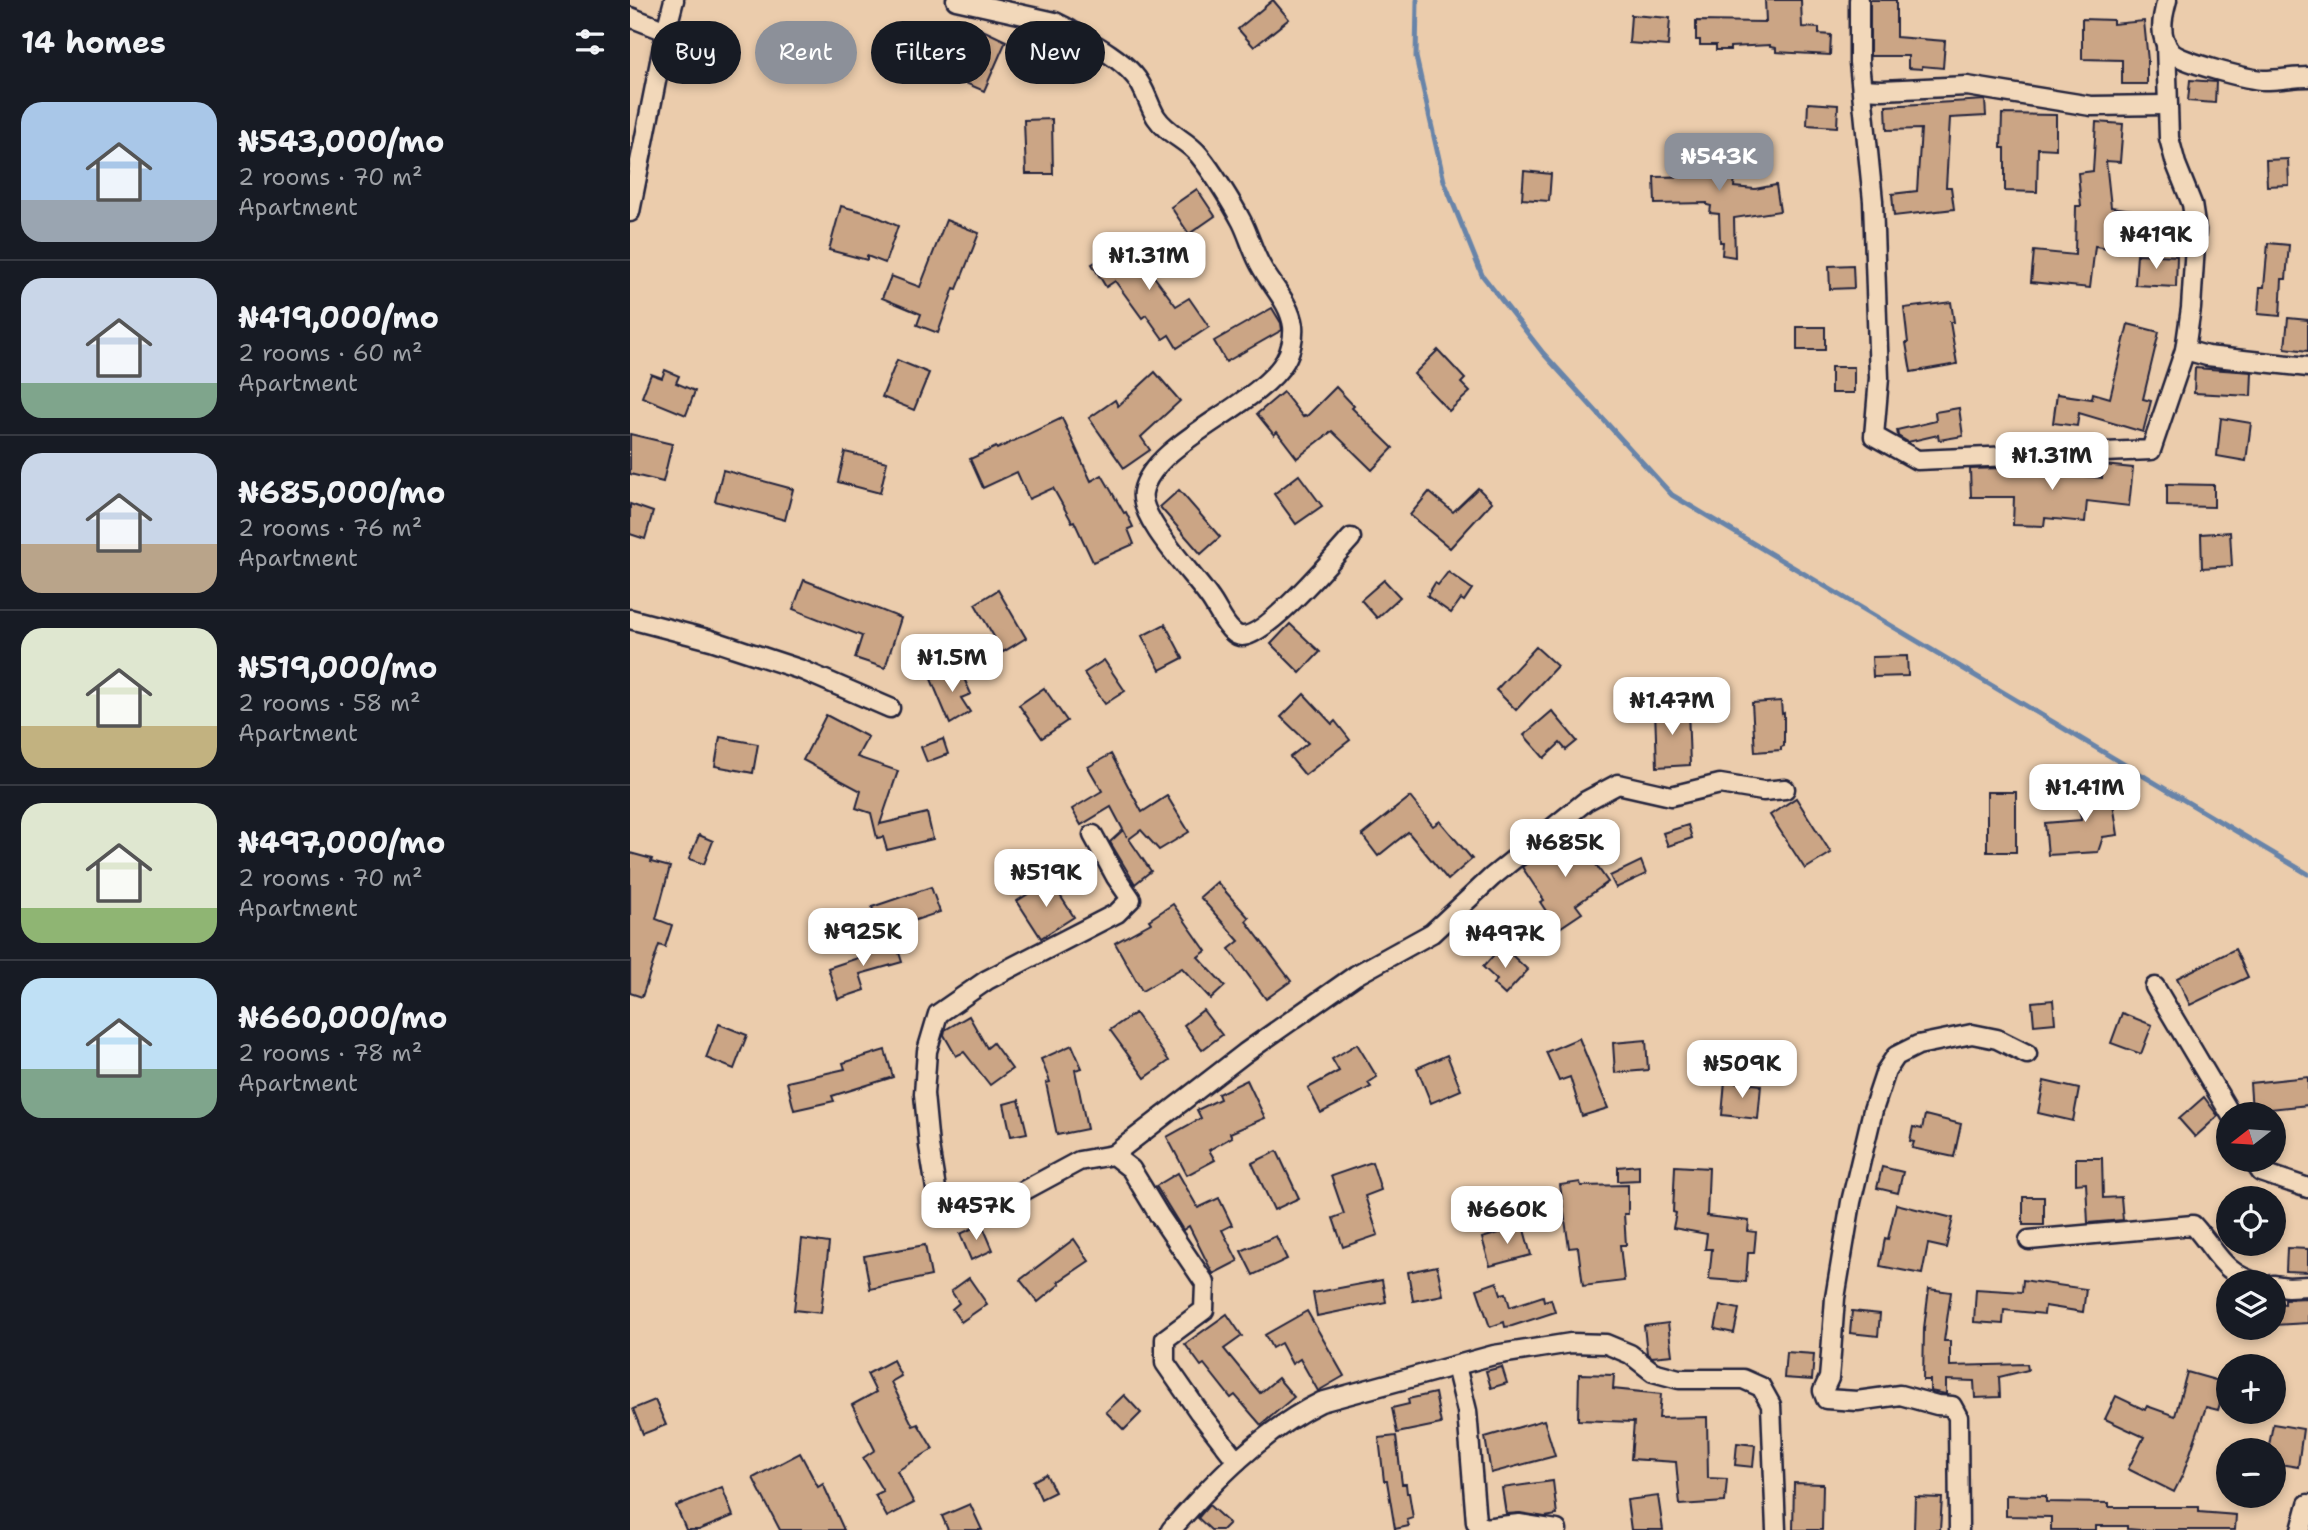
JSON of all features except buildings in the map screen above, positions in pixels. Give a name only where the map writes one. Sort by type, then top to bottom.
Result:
[{"type":"street","points":[[669,21],[674,0]]},
{"type":"street","points":[[956,0],[1055,22],[1104,52],[1134,75],[1156,117],[1166,129],[1200,156],[1241,220],[1260,265],[1288,309],[1293,327],[1291,347],[1285,362],[1271,379],[1165,458],[1148,480],[1143,492],[1143,503],[1163,538],[1209,596],[1233,632],[1242,636],[1254,633],[1288,605],[1351,538]]},
{"type":"street","points":[[1860,0],[1859,62],[1873,214],[1879,378],[1874,436],[1917,460],[2151,450],[2185,350],[2191,308],[2196,230],[2192,204],[2175,164],[2169,138],[2166,43]]},
{"type":"street","points":[[2167,0],[2161,30],[2172,54],[2247,79],[2308,77]]},
{"type":"street","points":[[630,17],[651,25]]},
{"type":"street","points":[[630,212],[655,84]]},
{"type":"street","points":[[1862,89],[1967,86],[2091,106],[2167,104]]},
{"type":"street","points":[[2185,350],[2207,356],[2308,367]]},
{"type":"street","points":[[630,618],[711,640],[802,670],[890,708]]},
{"type":"street","points":[[1093,835],[1116,877],[1132,898],[1117,913],[987,980],[938,1014],[927,1051],[924,1094],[937,1195],[951,1215],[990,1209],[1079,1161],[1113,1155],[1245,1053],[1345,983],[1432,933],[1492,877],[1586,802],[1618,784],[1671,796],[1720,784],[1763,791],[1785,789]]},
{"type":"street","points":[[2155,987],[2223,1102]]},
{"type":"street","points":[[1959,1530],[1958,1418],[1952,1406],[1937,1405],[1900,1395],[1857,1401],[1826,1399],[1822,1391],[1829,1378],[1835,1298],[1852,1202],[1874,1110],[1886,1071],[1896,1056],[1918,1045],[1972,1034],[1997,1039],[2027,1054]]},
{"type":"street","points":[[1113,1155],[1131,1169],[1205,1283],[1204,1310],[1165,1339],[1165,1363],[1237,1461]]},
{"type":"street","points":[[2261,1172],[2308,1188]]},
{"type":"street","points":[[2029,1240],[2193,1225],[2230,1270]]},
{"type":"street","points":[[2286,1287],[2308,1286]]},
{"type":"street","points":[[1171,1530],[1203,1493],[1237,1461],[1303,1411],[1321,1402],[1494,1355],[1571,1343],[1606,1344],[1630,1354],[1653,1372],[1679,1379],[1743,1379],[1761,1387],[1771,1405],[1776,1530]]},
{"type":"street","points":[[1456,1366],[1466,1411],[1476,1522],[1483,1528],[1519,1524],[1557,1530]]},
{"type":"street","points":[[2301,1530],[2308,1504]]},
{"type":"waterway","points":[[1417,0],[1416,57],[1444,181],[1482,275],[1543,353],[1672,495],[2308,874]]}]
